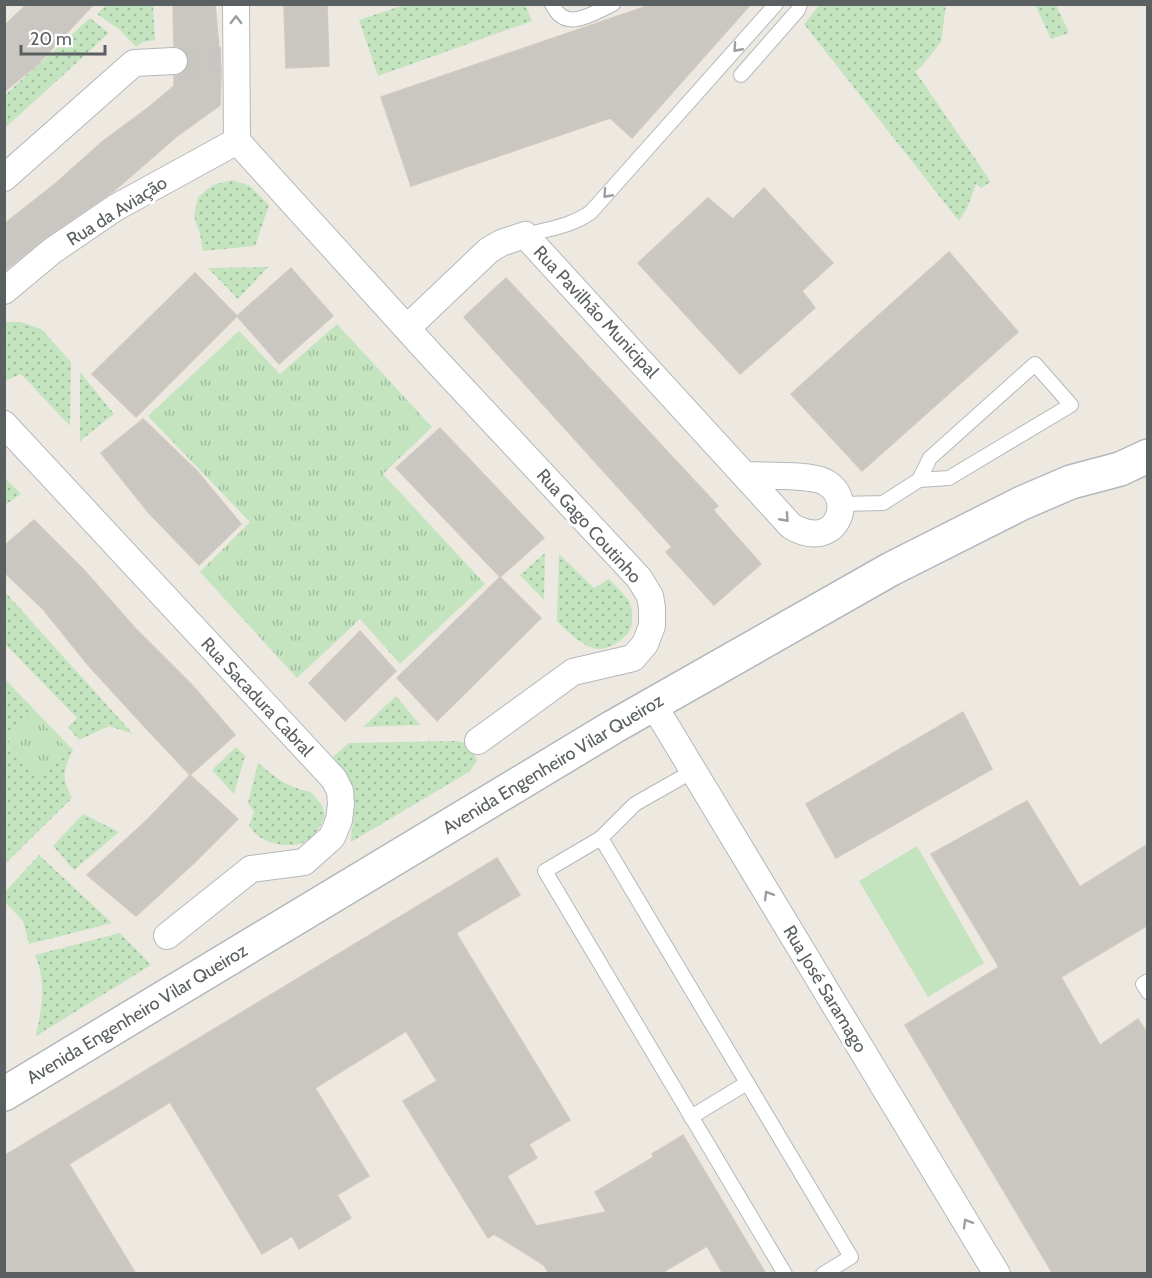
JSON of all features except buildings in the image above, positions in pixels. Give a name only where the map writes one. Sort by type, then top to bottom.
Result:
[{"type":"main road","name":"Avenida Engenheiro Vilar Queiroz","points":[[4,1094],[573,751],[891,569],[1022,503],[1071,482],[1138,464]]},
{"type":"street","points":[[236,4],[228,60],[237,141]]},
{"type":"street","points":[[4,178],[134,63],[174,61]]},
{"type":"street","name":"Rua da Aviação","points":[[4,291],[52,251],[115,208],[237,141]]},
{"type":"street","name":"Rua Gago Coutinho","points":[[237,141],[639,578],[650,596],[652,626],[645,644],[633,658],[573,672],[478,741]]},
{"type":"street","name":"Rua Pavilhão Municipal","points":[[407,328],[489,250],[501,243],[525,235],[791,526],[799,531],[815,535],[827,532],[834,526],[840,504]]},
{"type":"street","name":"Rua Sacadura Cabral","points":[[4,424],[328,772],[340,791],[339,820],[332,837],[304,862],[251,869],[167,936]]},
{"type":"street","points":[[746,475],[808,478],[823,481],[834,488],[840,504]]},
{"type":"street","name":"Rua José Saramago","points":[[653,704],[997,1274]]},
{"type":"lane","points":[[552,4],[556,13],[569,20],[578,20],[613,4]]},
{"type":"lane","points":[[525,235],[572,223],[591,212],[776,4]]},
{"type":"lane","points":[[741,75],[798,10],[800,4]]},
{"type":"lane","points":[[840,504],[883,503],[919,480],[949,478],[1071,405],[1035,364],[930,458],[919,480]]},
{"type":"lane","points":[[693,771],[635,804],[602,838],[545,871],[785,1274]]},
{"type":"lane","points":[[602,838],[851,1257],[823,1274]]},
{"type":"lane","points":[[1148,981],[1143,984],[1148,992]]},
{"type":"lane","points":[[691,1117],[747,1083]]},
{"type":"green space","points":[[107,4],[153,5],[155,40],[143,42],[136,47],[120,30],[97,14]]},
{"type":"green space","points":[[525,4],[532,21],[378,76],[359,20],[404,5]]},
{"type":"green space","points":[[819,5],[946,5],[941,42],[915,71],[991,182],[981,188],[976,184],[967,208],[959,221],[804,24]]},
{"type":"green space","points":[[1035,5],[1056,5],[1069,33],[1051,39]]},
{"type":"green space","points":[[90,18],[109,33],[5,128],[5,95]]},
{"type":"green space","points":[[232,180],[250,186],[269,205],[255,246],[203,251],[194,216],[198,197],[213,185]]},
{"type":"green space","points":[[268,267],[238,299],[208,268]]},
{"type":"green space","points":[[4,322],[21,322],[41,329],[71,362],[70,426],[21,374],[5,381]]},
{"type":"green space","points":[[337,324],[432,427],[383,474],[485,584],[400,664],[360,619],[297,678],[200,572],[250,522],[148,416],[239,331],[280,374]]},
{"type":"green space","points":[[80,372],[114,414],[80,441]]},
{"type":"green space","points":[[4,477],[21,494],[5,505],[4,505]]},
{"type":"green space","points":[[545,553],[544,600],[520,575]]},
{"type":"green space","points":[[559,554],[594,588],[609,579],[626,598],[632,608],[631,627],[628,634],[616,643],[602,649],[587,646],[557,621]]},
{"type":"green space","points":[[5,592],[133,734],[109,726],[79,740],[68,727],[77,718],[5,644]]},
{"type":"green space","points":[[5,679],[73,750],[65,774],[66,784],[72,798],[5,864]]},
{"type":"green space","points":[[396,696],[420,725],[363,727]]},
{"type":"green space","points":[[32,712],[69,751],[42,777],[5,737]]},
{"type":"green space","points":[[453,741],[467,744],[474,752],[477,761],[469,772],[351,842],[354,799],[348,785],[329,760],[349,743]]},
{"type":"green space","points":[[236,747],[245,756],[234,794],[212,770]]},
{"type":"green space","points":[[258,763],[283,782],[311,792],[322,805],[325,816],[317,831],[305,842],[294,845],[275,843],[258,836],[249,826],[254,812],[248,803]]},
{"type":"green space","points":[[83,814],[119,832],[74,870],[53,846]]},
{"type":"green space","points":[[917,846],[984,963],[928,997],[859,881]]},
{"type":"green space","points":[[39,855],[112,923],[29,944],[23,921],[5,902],[5,892]]},
{"type":"green space","points":[[120,933],[151,965],[36,1036],[42,986],[35,955]]},
{"type":"tunnel","points":[[174,61],[221,60]]}]
